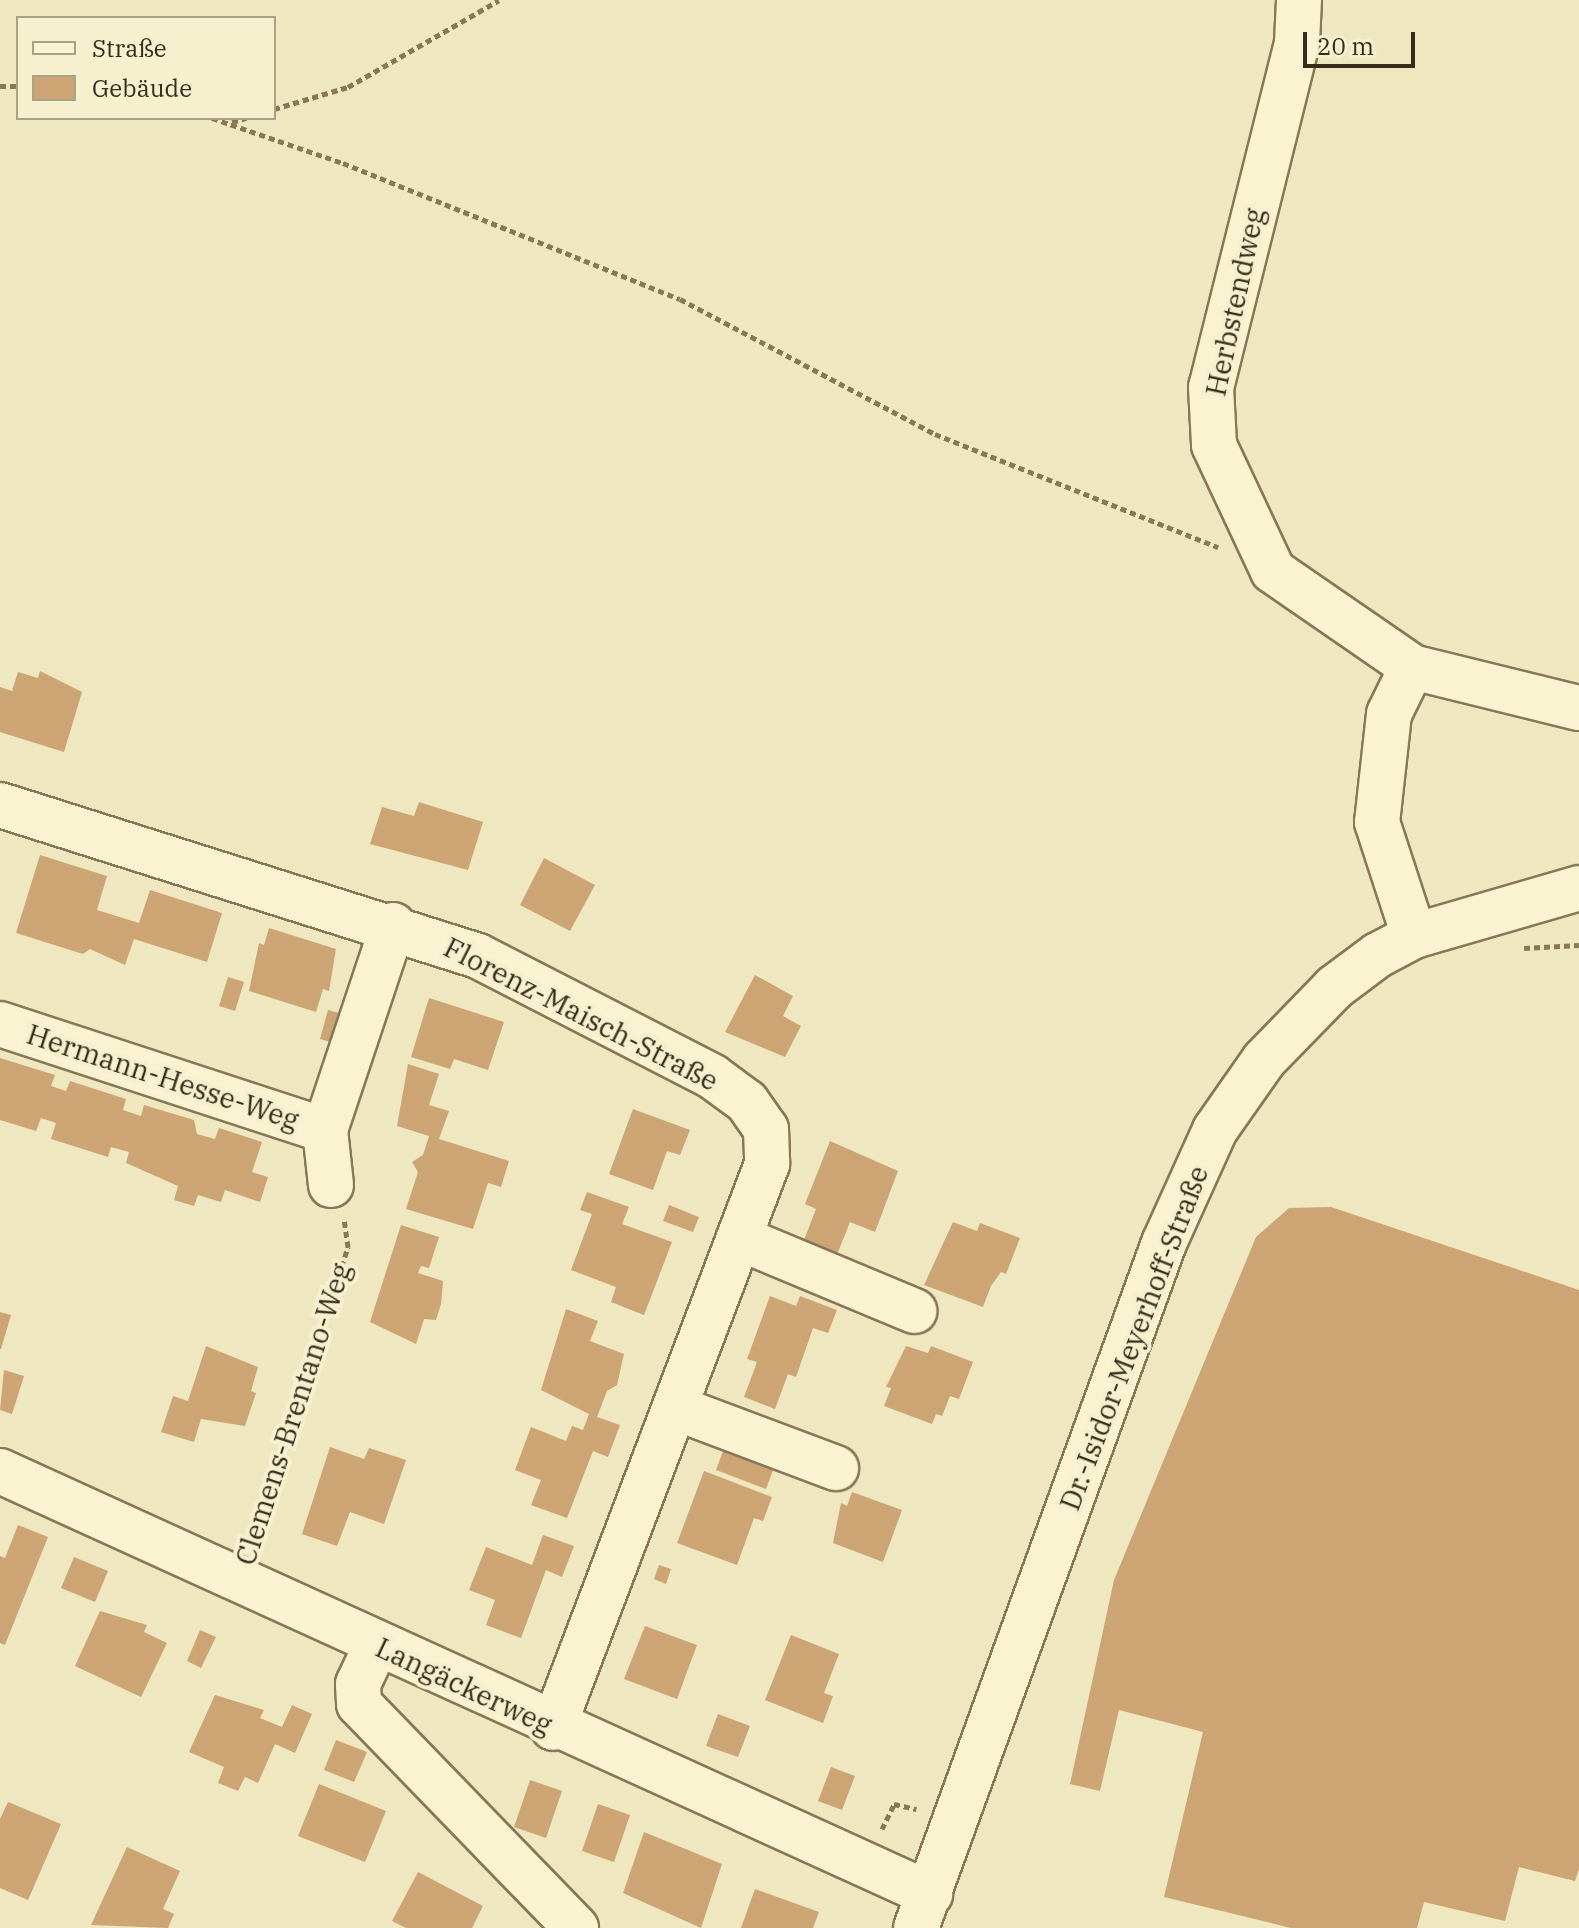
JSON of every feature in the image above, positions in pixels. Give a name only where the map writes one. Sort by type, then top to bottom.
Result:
[{"type":"street","name":"Herbstendweg","points":[[1273,571],[1214,445],[1211,387],[1297,43],[1299,0]]},
{"type":"street","points":[[1273,571],[1412,667],[1579,708]]},
{"type":"street","points":[[1412,667],[1389,714],[1377,822],[1414,936]]},
{"type":"street","name":"Florenz-Maisch-Straße","points":[[0,805],[393,925],[478,956],[713,1077],[747,1102],[766,1129],[767,1164],[553,1728]]},
{"type":"street","name":"Dr.-Isidor-Meyerhoff-Straße","points":[[923,1911],[1164,1243],[1215,1130],[1264,1060],[1335,987],[1414,936],[1579,888]]},
{"type":"street","points":[[331,1185],[325,1130],[393,925]]},
{"type":"street","name":"Hermann-Hesse-Weg","points":[[0,1024],[325,1130]]},
{"type":"street","points":[[739,1238],[914,1311]]},
{"type":"street","points":[[676,1408],[836,1468]]},
{"type":"street","name":"Langäckerweg","points":[[0,1471],[553,1728],[923,1911]]},
{"type":"street","points":[[376,1646],[358,1684],[359,1704],[576,1928]]},
{"type":"path","points":[[276,108],[348,87],[499,0]]},
{"type":"path","points":[[219,120],[680,299],[935,434],[1273,571]]},
{"type":"path","points":[[230,123],[240,120]]},
{"type":"path","points":[[1516,947],[1579,945]]},
{"type":"path","name":"Clemens-Brentano-Weg","points":[[238,1580],[348,1247],[331,1185]]},
{"type":"building","points":[[40,671],[82,692],[64,752],[0,732],[0,687],[12,691],[18,672],[38,678]]},
{"type":"building","points":[[419,802],[483,822],[468,870],[370,844],[382,807],[414,816]]},
{"type":"building","points":[[40,855],[107,876],[97,910],[139,923],[150,890],[222,913],[207,962],[134,939],[125,965],[90,949],[83,954],[16,933]]},
{"type":"building","points":[[544,858],[595,885],[570,931],[520,905]]},
{"type":"building","points":[[269,928],[336,949],[329,991],[323,989],[316,1012],[249,991],[259,943],[264,945]]},
{"type":"building","points":[[755,975],[793,996],[783,1016],[801,1026],[785,1057],[725,1032]]},
{"type":"building","points":[[228,977],[244,982],[235,1011],[219,1006]]},
{"type":"building","points":[[429,998],[504,1022],[488,1070],[454,1059],[450,1069],[411,1057]]},
{"type":"building","points":[[328,1010],[343,1014],[334,1043],[320,1039]]},
{"type":"building","points":[[0,1058],[55,1075],[51,1086],[66,1091],[70,1081],[126,1099],[123,1110],[141,1116],[144,1105],[194,1120],[197,1134],[215,1139],[219,1128],[262,1142],[252,1172],[268,1177],[260,1202],[225,1190],[221,1202],[198,1195],[194,1206],[174,1200],[178,1186],[126,1163],[129,1152],[111,1147],[108,1157],[51,1139],[56,1123],[41,1118],[36,1131],[0,1120]]},
{"type":"building","points":[[408,1064],[439,1074],[429,1105],[449,1111],[439,1139],[509,1161],[501,1187],[488,1183],[473,1229],[406,1209],[418,1172],[412,1162],[423,1155],[429,1136],[397,1126]]},
{"type":"building","points":[[633,1109],[690,1130],[680,1155],[667,1151],[653,1190],[609,1174]]},
{"type":"building","points":[[830,1141],[898,1171],[875,1232],[850,1222],[832,1267],[799,1253],[816,1209],[805,1204]]},
{"type":"building","points":[[587,1192],[629,1207],[622,1224],[672,1242],[644,1315],[611,1302],[616,1287],[571,1270],[592,1214],[580,1210]]},
{"type":"building","points":[[669,1205],[699,1217],[693,1232],[663,1221]]},
{"type":"building","points":[[1331,1207],[1579,1290],[1579,1869],[1575,1881],[1519,1867],[1505,1921],[1424,1902],[1417,1928],[1291,1928],[1164,1897],[1203,1732],[1119,1710],[1100,1791],[1070,1784],[1114,1580],[1256,1237],[1289,1208]]},
{"type":"building","points":[[953,1222],[977,1231],[980,1223],[1020,1238],[1006,1274],[1001,1272],[991,1286],[983,1307],[924,1285]]},
{"type":"building","points":[[401,1225],[439,1237],[429,1268],[421,1266],[418,1273],[443,1281],[441,1304],[436,1320],[424,1319],[416,1344],[370,1322]]},
{"type":"building","points":[[770,1296],[796,1306],[800,1296],[837,1310],[828,1333],[813,1328],[796,1377],[788,1374],[775,1409],[744,1397],[757,1362],[747,1359]]},
{"type":"building","points":[[566,1309],[598,1321],[590,1341],[624,1354],[617,1385],[607,1391],[597,1417],[620,1425],[608,1457],[593,1451],[567,1518],[531,1505],[541,1480],[515,1470],[531,1427],[566,1441],[572,1426],[583,1430],[589,1414],[541,1390]]},
{"type":"building","points":[[0,1312],[11,1315],[1,1349],[0,1349]]},
{"type":"building","points":[[206,1346],[258,1367],[251,1391],[256,1393],[245,1426],[201,1419],[194,1442],[161,1432],[173,1396],[188,1401]]},
{"type":"building","points":[[906,1346],[928,1353],[931,1346],[973,1362],[959,1399],[950,1396],[942,1416],[936,1414],[932,1424],[884,1406],[891,1388],[886,1387]]},
{"type":"building","points":[[4,1370],[24,1376],[12,1414],[0,1410]]},
{"type":"building","points":[[728,1438],[778,1457],[766,1489],[716,1470]]},
{"type":"building","points":[[330,1447],[364,1459],[369,1448],[406,1460],[384,1524],[350,1512],[337,1546],[302,1534]]},
{"type":"building","points":[[704,1471],[772,1497],[763,1521],[754,1518],[737,1565],[677,1543]]},
{"type":"building","points":[[852,1492],[902,1510],[883,1562],[833,1543],[841,1503],[847,1506]]},
{"type":"building","points":[[18,1525],[48,1537],[5,1645],[0,1643],[0,1556],[5,1558]]},
{"type":"building","points":[[543,1535],[574,1546],[562,1577],[546,1570],[521,1638],[486,1625],[495,1600],[469,1590],[486,1547],[532,1565]]},
{"type":"building","points":[[74,1557],[108,1571],[95,1602],[61,1588]]},
{"type":"building","points":[[659,1565],[671,1569],[666,1584],[654,1579]]},
{"type":"building","points":[[100,1611],[147,1625],[144,1632],[167,1643],[141,1697],[75,1666]]},
{"type":"building","points":[[645,1626],[697,1645],[677,1699],[624,1679]]},
{"type":"building","points":[[200,1630],[216,1637],[201,1668],[187,1661]]},
{"type":"building","points":[[791,1635],[839,1654],[824,1693],[833,1696],[823,1723],[765,1700]]},
{"type":"building","points":[[215,1695],[264,1710],[260,1718],[282,1727],[292,1705],[312,1714],[295,1753],[275,1744],[258,1783],[245,1777],[238,1791],[218,1783],[224,1767],[189,1752]]},
{"type":"building","points":[[718,1714],[750,1726],[738,1757],[706,1746]]},
{"type":"building","points":[[336,1740],[367,1752],[354,1782],[324,1770]]},
{"type":"building","points":[[831,1767],[855,1776],[842,1810],[818,1801]]},
{"type":"building","points":[[530,1780],[562,1791],[546,1838],[514,1827]]},
{"type":"building","points":[[319,1784],[386,1811],[365,1862],[298,1836]]},
{"type":"building","points":[[8,1802],[61,1824],[28,1900],[0,1888],[0,1819]]},
{"type":"building","points":[[598,1804],[630,1815],[614,1862],[582,1851]]},
{"type":"building","points":[[644,1832],[722,1864],[701,1928],[623,1893]]},
{"type":"building","points":[[127,1847],[180,1871],[163,1909],[174,1914],[168,1928],[91,1925]]},
{"type":"building","points":[[418,1872],[483,1906],[472,1928],[406,1928],[392,1921]]},
{"type":"building","points":[[755,1889],[819,1912],[813,1928],[741,1928]]}]
